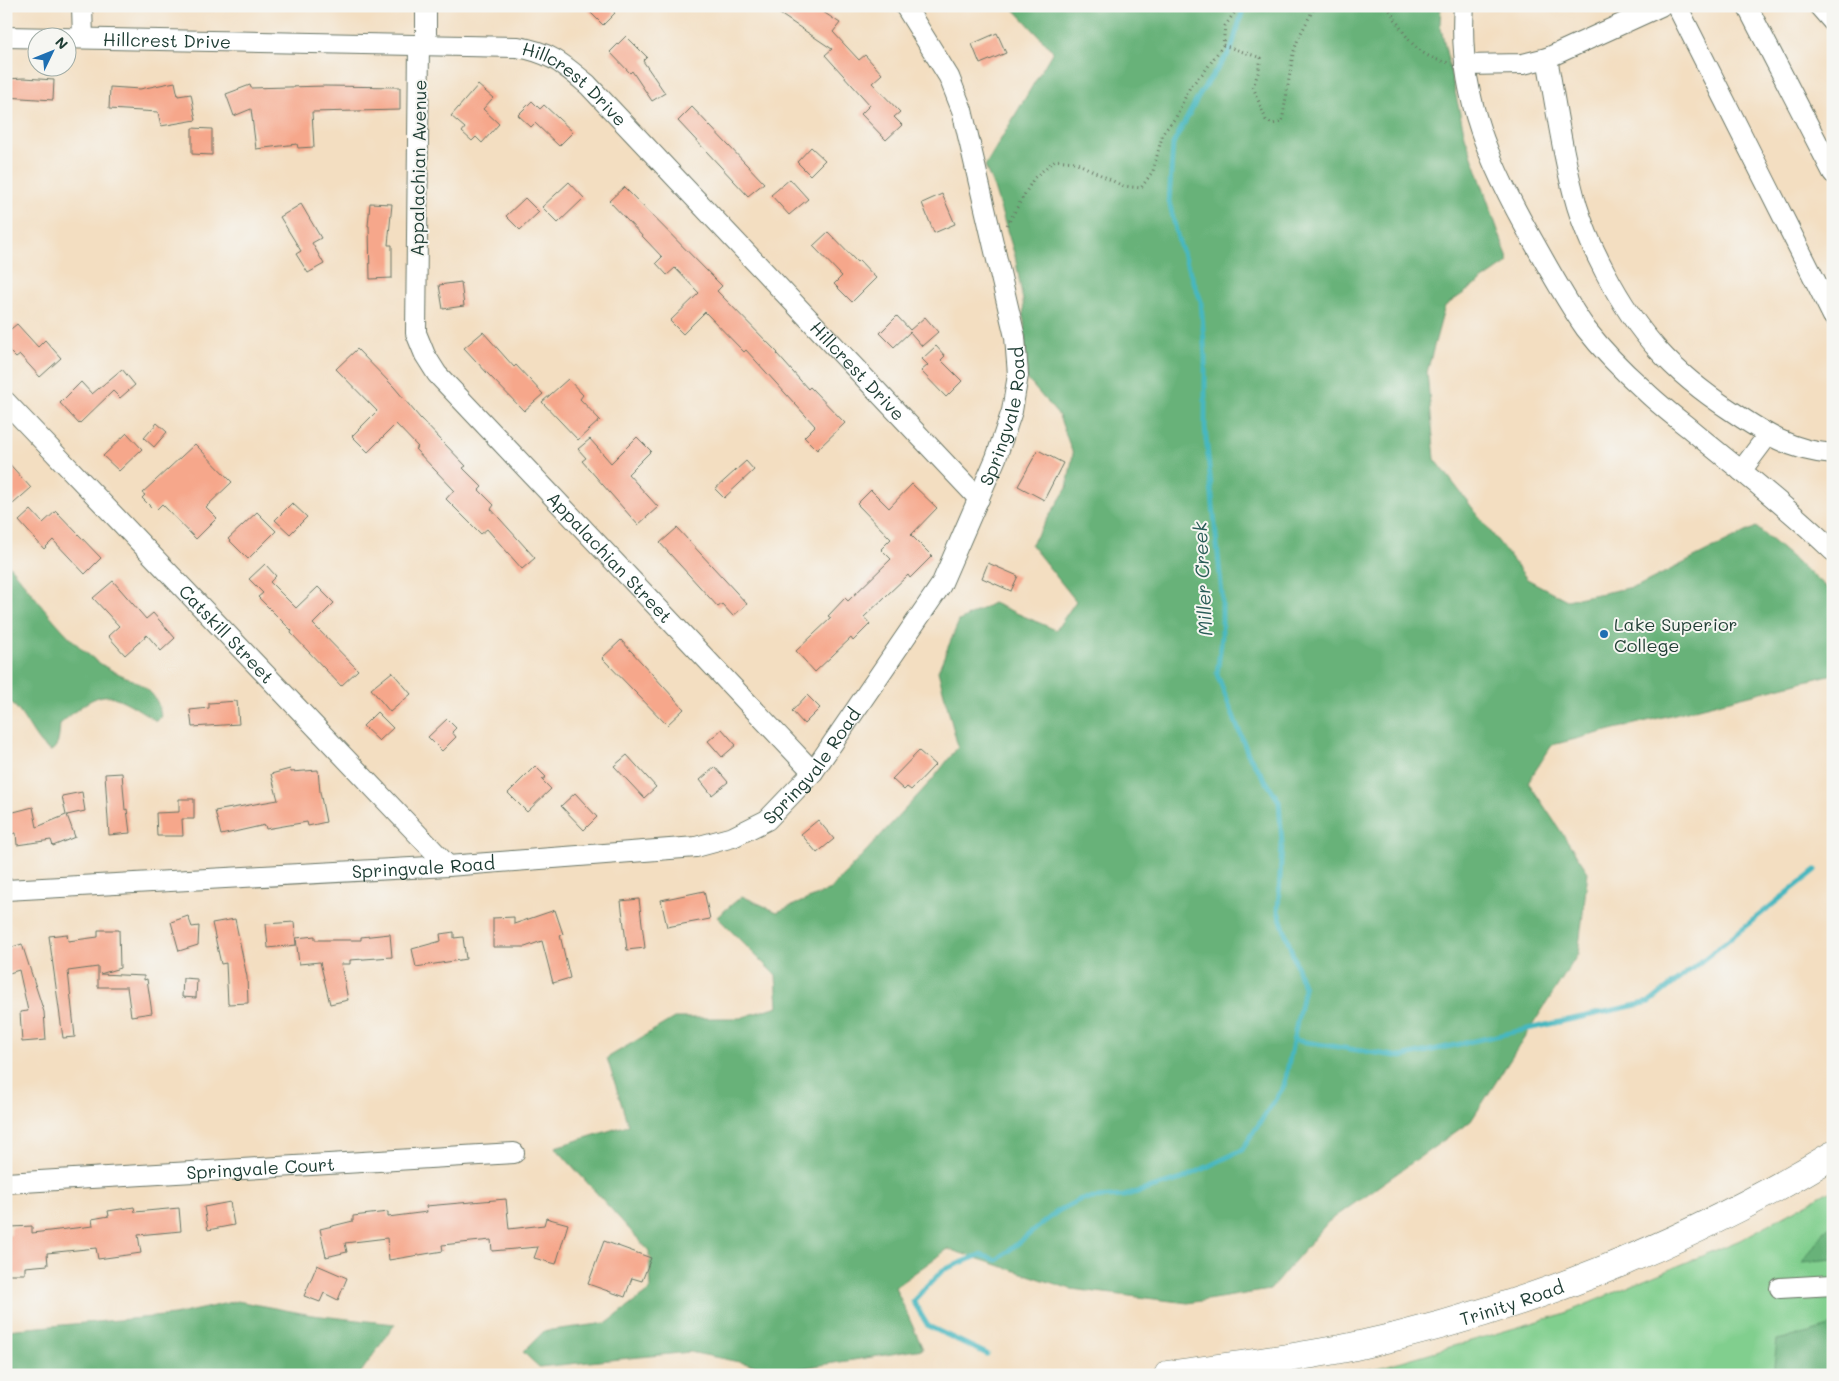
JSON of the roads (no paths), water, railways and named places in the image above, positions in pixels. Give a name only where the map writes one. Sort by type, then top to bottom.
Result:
[{"type":"highway","name":"Trinity Road","points":[[1168,1375],[1261,1363],[1351,1346],[1416,1330],[1567,1284],[1624,1261],[1749,1204],[1833,1155]]},
{"type":"street","points":[[82,6],[83,38]]},
{"type":"street","name":"Appalachian Avenue","points":[[416,333],[419,45],[426,38],[426,6]]},
{"type":"street","name":"Springvale Road","points":[[6,890],[448,866],[696,847],[733,836],[767,820],[813,772],[941,585],[996,458],[1012,411],[1018,375],[1015,337],[962,110],[949,77],[905,6]]},
{"type":"street","points":[[1464,6],[1465,65],[1472,103],[1494,166],[1518,214],[1575,312],[1605,352],[1644,390],[1803,522],[1833,551]]},
{"type":"street","points":[[1465,65],[1523,64],[1547,58],[1661,6]]},
{"type":"street","points":[[1677,6],[1833,316]]},
{"type":"street","points":[[1747,6],[1833,172]]},
{"type":"street","points":[[1819,6],[1833,22]]},
{"type":"street","name":"Hillcrest Drive","points":[[6,37],[517,47],[538,50],[565,65],[588,85],[979,499]]},
{"type":"street","points":[[1547,58],[1570,179],[1578,208],[1589,238],[1624,306],[1648,340],[1687,379],[1768,435],[1813,452],[1833,454]]},
{"type":"street","name":"Appalachian Street","points":[[416,333],[425,354],[437,374],[813,772]]},
{"type":"street","name":"Catskill Street","points":[[6,402],[448,866]]},
{"type":"street","points":[[1741,471],[1768,435]]},
{"type":"street","name":"Springvale Court","points":[[6,1183],[514,1154]]},
{"type":"street","points":[[1780,1288],[1833,1285]]},
{"type":"waterway","name":"Miller Creek","points":[[987,1354],[928,1326],[913,1301],[943,1270],[980,1255],[997,1260],[1058,1211],[1081,1199],[1124,1196],[1182,1179],[1242,1150],[1284,1086],[1304,988],[1278,911],[1282,844],[1279,801],[1248,754],[1217,674],[1222,636],[1222,594],[1205,427],[1205,357],[1201,301],[1179,243],[1169,201],[1173,144],[1201,92],[1231,50],[1244,6]]},
{"type":"waterway","points":[[1293,1040],[1401,1057],[1650,1002],[1816,870]]},
{"type":"place","name":"Lake Superior College","points":[[1604,634]]}]
